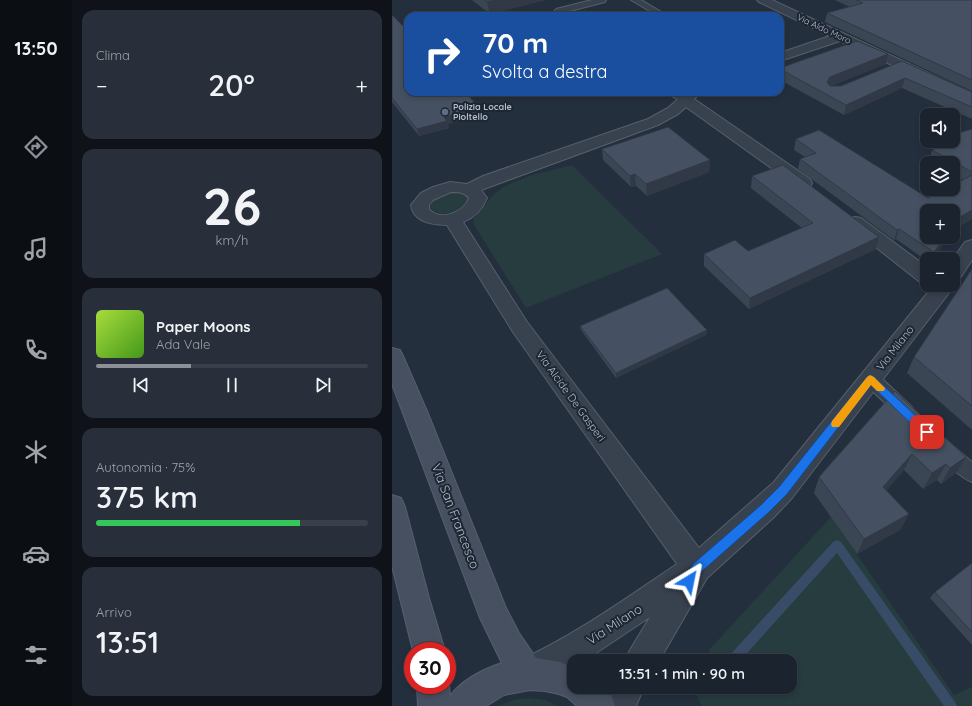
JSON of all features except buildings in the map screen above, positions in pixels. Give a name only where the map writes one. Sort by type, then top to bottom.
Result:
[{"type":"street","name":"Via Aldo Moro","points":[[762,0],[972,98]]},
{"type":"street","points":[[774,6],[788,0]]},
{"type":"street","points":[[784,56],[840,37]]},
{"type":"street","points":[[886,71],[900,65]]},
{"type":"street","points":[[469,189],[489,180],[648,124],[673,111],[690,96],[819,195]]},
{"type":"street","points":[[457,187],[469,189],[477,196],[478,201],[475,206],[466,213],[452,218],[439,220],[427,216],[422,211],[422,202],[427,196],[444,188],[457,187]]},
{"type":"street","points":[[844,214],[920,267]]},
{"type":"street","name":"Via Alcide De Gasperi","points":[[452,218],[520,327],[697,568]]},
{"type":"street","name":"Via Milano","points":[[960,260],[972,246]]},
{"type":"street","name":"Via Milano","points":[[527,673],[554,661],[601,633],[697,568],[765,508],[778,495],[839,420],[934,292]]},
{"type":"street","name":"Via San Francesco","points":[[392,356],[418,416],[495,618],[508,644],[527,673]]},
{"type":"street","points":[[392,507],[426,642]]},
{"type":"street","name":"Via Milano","points":[[645,654],[697,568]]},
{"type":"street","points":[[462,706],[491,684],[504,678],[527,673],[542,673],[556,676],[567,681]]},
{"type":"street","points":[[433,694],[434,706]]},
{"type":"street","points":[[588,694],[599,706]]},
{"type":"street","points":[[620,706],[625,694]]},
{"type":"lane","points":[[558,12],[602,0]]},
{"type":"lane","points":[[635,0],[657,12]]},
{"type":"lane","points":[[870,379],[916,421]]},
{"type":"lane","points":[[932,437],[972,474]]},
{"type":"green space","points":[[572,165],[662,254],[526,308],[473,223],[474,218],[494,194],[505,186],[529,176]]},
{"type":"green space","points":[[458,192],[467,197],[468,200],[461,208],[445,214],[434,211],[430,207],[433,200],[443,194]]},
{"type":"green space","points":[[831,517],[954,695],[972,687],[972,706],[702,706],[696,694],[797,694],[797,654],[708,654],[710,649]]},
{"type":"green space","points":[[529,698],[545,700],[557,706],[499,706],[513,700]]},
{"type":"waterway","points":[[738,654],[837,545],[951,706]]},
{"type":"slow traffic","points":[[836,424],[870,379],[880,388]]},
{"type":"place","name":"Polizia Locale Pioltello","points":[[445,112]]},
{"type":"route","points":[[689,581],[697,568],[765,508],[783,490],[870,379],[927,432]]}]
